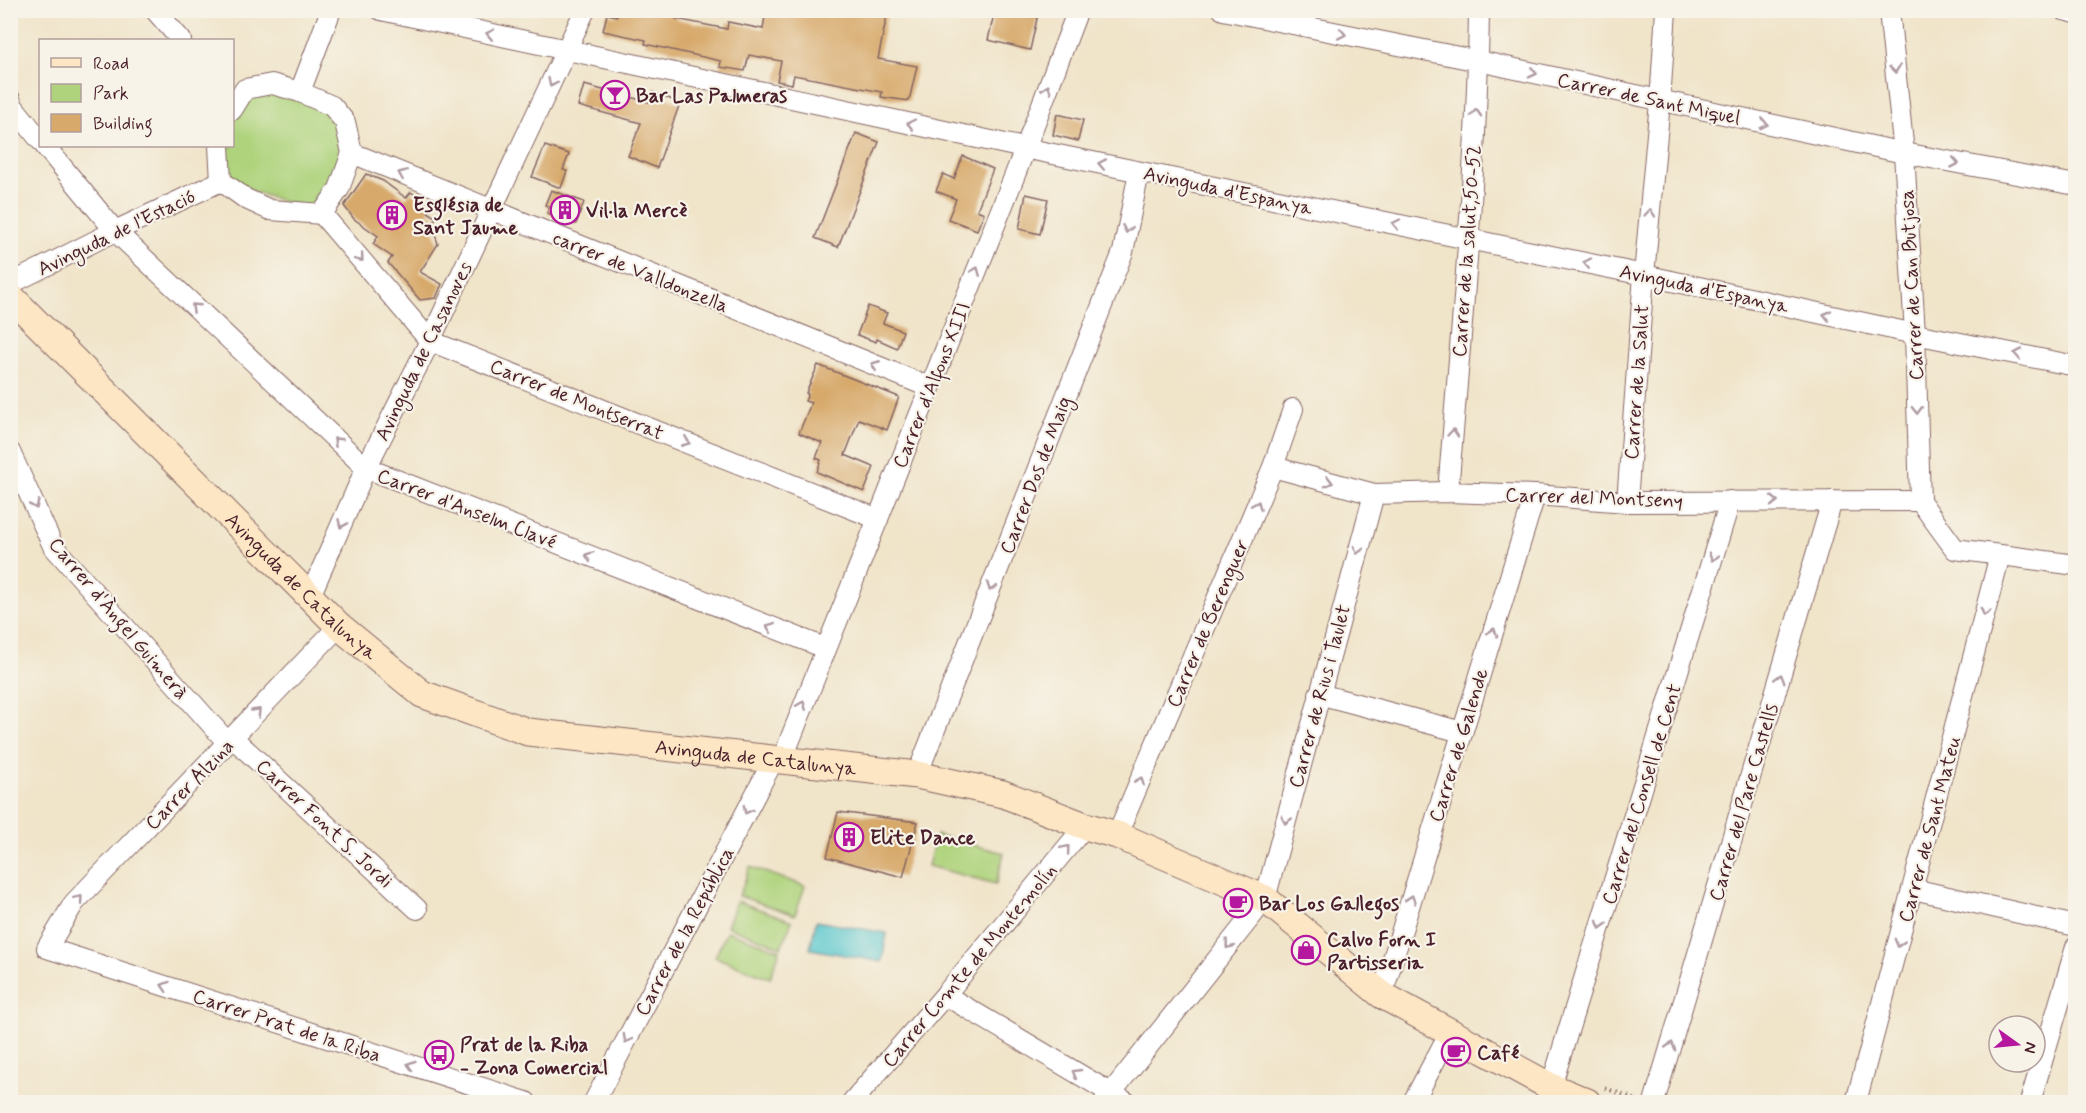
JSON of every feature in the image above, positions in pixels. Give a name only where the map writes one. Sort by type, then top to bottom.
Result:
[{"type":"street","points":[[155,10],[180,39]]},
{"type":"street","points":[[300,92],[331,10]]},
{"type":"street","name":"Avinguda d'Espanya","points":[[381,10],[1024,148],[2076,366]]},
{"type":"street","name":"Avinguda de Casanoves","points":[[310,596],[366,468],[430,341],[585,10]]},
{"type":"street","name":"Carrer d'Alfons XIII","points":[[778,759],[878,519],[1078,10]]},
{"type":"street","name":"Carrer de Sant Miquel","points":[[1223,10],[1479,61],[1904,153],[2076,185]]},
{"type":"street","name":"Carrer de la salut,50-52","points":[[1448,492],[1469,239],[1479,61],[1479,10]]},
{"type":"street","name":"Carrer de la Salut","points":[[1627,502],[1666,10]]},
{"type":"street","name":"Carrer de Can Butjosa","points":[[1889,10],[1904,153],[1916,334],[1920,501]]},
{"type":"street","points":[[2064,10],[2076,13]]},
{"type":"street","points":[[219,147],[221,181],[246,199],[270,210],[322,214],[339,189],[352,153],[345,122],[332,106],[300,92],[272,84],[245,89],[234,103]]},
{"type":"street","points":[[10,99],[12,105],[39,139]]},
{"type":"street","name":"Carrer d'Anselm Clavé","points":[[46,147],[115,231],[366,468],[825,648]]},
{"type":"street","name":"carrer de Valldonzella","points":[[352,153],[929,387]]},
{"type":"street","name":"Carrer Dos de Maig","points":[[917,775],[1123,252],[1139,172]]},
{"type":"street","name":"Avinguda de l'Estació","points":[[10,284],[221,181]]},
{"type":"street","name":"Carrer de Montserrat","points":[[322,214],[430,341],[878,519]]},
{"type":"street","name":"Avinguda de Catalunya","points":[[10,296],[339,626],[422,693],[528,732],[917,775],[1003,794],[1085,826],[1118,835],[1265,899],[1382,995],[1551,1087],[1587,1102]]},
{"type":"street","name":"Carrer de Berenguer","points":[[1118,835],[1273,467],[1293,410]]},
{"type":"street","name":"Carrer d'Àngel Guimerà","points":[[10,452],[53,546],[230,740]]},
{"type":"street","name":"Carrer del Montseny","points":[[1273,467],[1374,494],[1448,492],[1535,495],[1627,502],[1920,501]]},
{"type":"street","name":"Carrer de Rius i Taulet","points":[[1265,899],[1374,494]]},
{"type":"street","name":"Carrer de Galende","points":[[1382,995],[1535,495]]},
{"type":"street","name":"Carrer del Consell de Cent","points":[[1551,1087],[1730,501]]},
{"type":"street","name":"Carrer del Pare Castells","points":[[1654,1102],[1832,501]]},
{"type":"street","points":[[1920,501],[1955,549],[2076,565]]},
{"type":"street","name":"Carrer de Sant Mateu","points":[[1856,1102],[2000,555]]},
{"type":"street","name":"Carrer Alzina","points":[[47,948],[74,903],[339,626]]},
{"type":"street","points":[[1319,694],[1462,732]]},
{"type":"street","name":"Carrer Font S. Jordi","points":[[230,740],[417,909]]},
{"type":"street","name":"Carrer de la República","points":[[594,1102],[778,759]]},
{"type":"street","name":"Carrer Comte de Montemolín","points":[[852,1102],[945,996],[1085,826]]},
{"type":"street","points":[[1913,889],[2076,926]]},
{"type":"street","points":[[945,996],[1114,1099],[1265,899]]},
{"type":"street","points":[[2031,1102],[2076,947]]},
{"type":"street","name":"Carrer Prat de la Riba","points":[[47,948],[526,1102]]},
{"type":"street","points":[[1413,1102],[1450,1032]]},
{"type":"green space","points":[[245,89],[323,101],[352,153],[322,214],[221,181],[219,147],[234,147],[234,108]]},
{"type":"green space","points":[[936,835],[1004,853],[996,884],[928,866]]},
{"type":"green space","points":[[750,867],[805,886],[795,915],[739,896]]},
{"type":"green space","points":[[737,901],[792,921],[781,947],[727,926]]},
{"type":"green space","points":[[727,931],[780,950],[770,978],[715,957]]},
{"type":"water","points":[[816,921],[887,933],[882,962],[810,949]]},
{"type":"building","points":[[618,10],[678,10],[676,19],[727,29],[728,22],[763,29],[766,10],[888,10],[878,59],[917,66],[909,101],[881,97],[882,92],[794,75],[792,84],[777,81],[781,61],[749,55],[745,71],[720,67],[721,61],[645,44],[646,40],[603,31],[607,14],[617,16]]},
{"type":"building","points":[[995,10],[1039,10],[1030,50],[988,40]]},
{"type":"building","points":[[584,85],[649,102],[653,92],[680,103],[657,168],[628,156],[641,123],[578,106]]},
{"type":"building","points":[[1057,114],[1083,120],[1078,141],[1053,135]]},
{"type":"building","points":[[856,133],[879,142],[838,247],[815,238]]},
{"type":"building","points":[[545,146],[569,154],[563,170],[567,171],[561,188],[532,177]]},
{"type":"building","points":[[963,156],[993,169],[977,210],[984,213],[977,230],[948,219],[956,199],[936,191],[943,174],[954,179]]},
{"type":"building","name":"Església de Sant Jaume","points":[[366,174],[383,181],[406,198],[411,192],[432,208],[428,212],[436,218],[432,224],[438,244],[420,272],[442,284],[436,298],[420,300],[388,263],[392,257],[373,244],[378,236],[354,219],[344,206]]},
{"type":"building","name":"Vil·la Mercè","points":[[551,190],[584,202],[576,224],[547,213],[549,207],[545,205]]},
{"type":"building","points":[[1026,194],[1048,199],[1040,234],[1019,229]]},
{"type":"building","points":[[868,306],[887,313],[883,323],[903,331],[897,348],[877,339],[876,342],[857,335]]},
{"type":"building","points":[[818,365],[899,397],[887,430],[859,419],[845,455],[874,467],[864,492],[817,472],[821,460],[816,458],[822,443],[799,433],[811,403],[805,401],[808,394],[806,393]]},
{"type":"building","points":[[838,812],[918,822],[903,877],[827,857]]},
{"type":"place","name":"Bar Las Palmeras","points":[[615,95]]},
{"type":"place","name":"Vil·la Mercè","points":[[565,210]]},
{"type":"place","name":"Església de Sant Jaume","points":[[392,215]]},
{"type":"place","name":"Elite Dance","points":[[849,837]]},
{"type":"place","name":"Bar Los Gallegos","points":[[1238,903]]},
{"type":"place","name":"Calvo Forn I Partisseria","points":[[1306,950]]},
{"type":"place","name":"Café","points":[[1456,1052]]},
{"type":"place","name":"Prat de la Riba - Zona Comercial","points":[[439,1055]]}]
